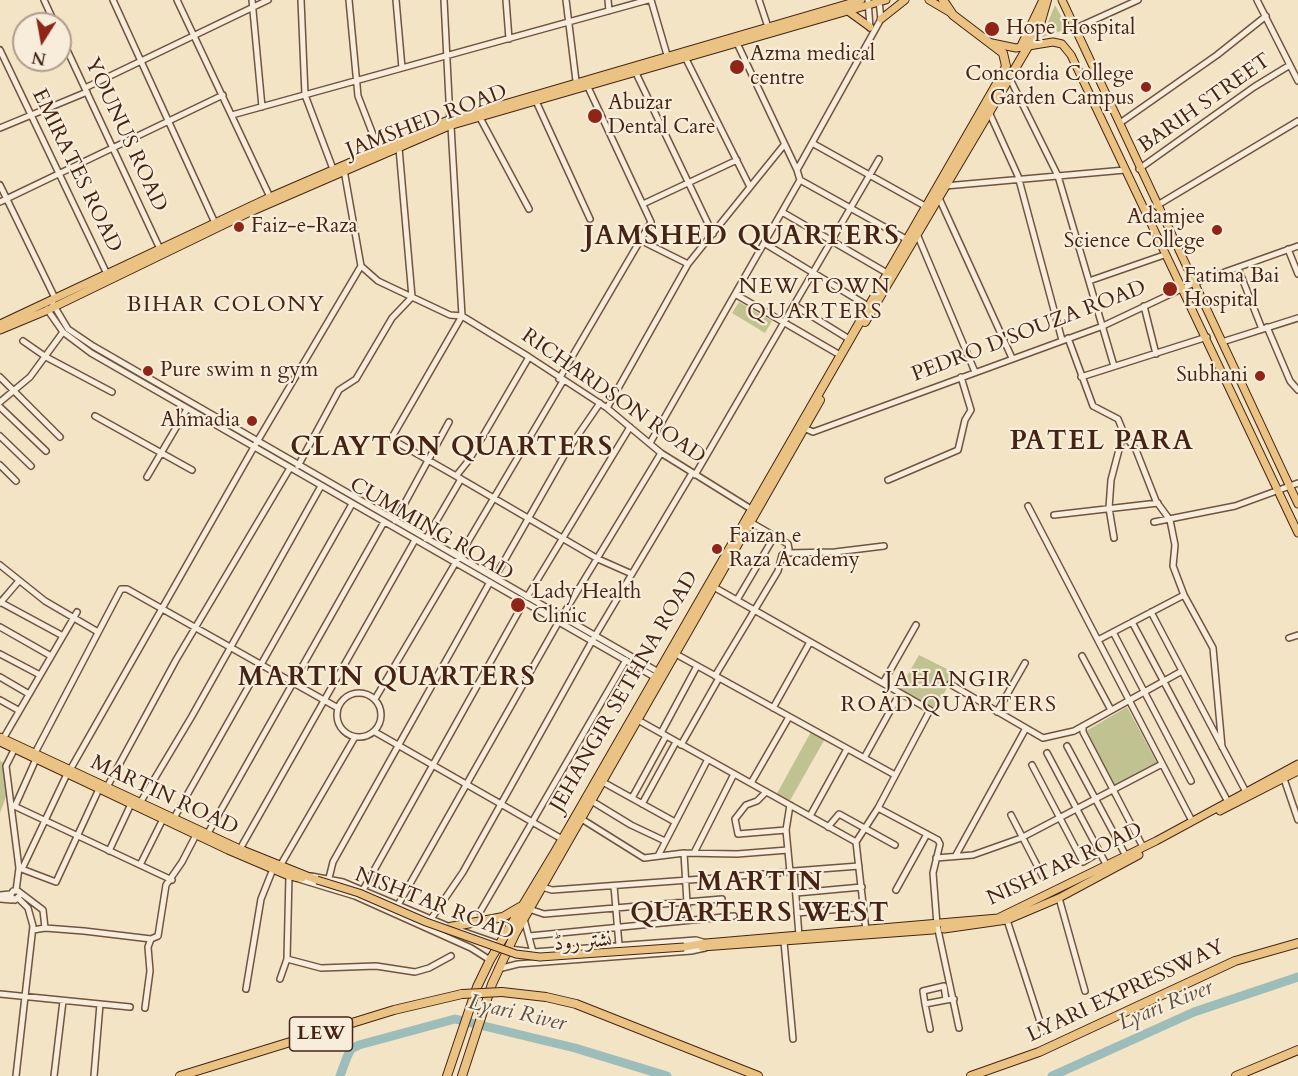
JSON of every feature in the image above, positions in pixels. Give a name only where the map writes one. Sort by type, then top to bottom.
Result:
[{"type":"highway","points":[[943,0],[953,15],[1003,53],[1007,75]]},
{"type":"highway","points":[[1007,75],[1040,18],[1045,0]]},
{"type":"highway","name":"JEHANGIR SETHNA ROAD","points":[[447,1076],[477,987],[490,960],[499,944],[542,887],[658,676],[674,653],[989,112],[1007,75]]},
{"type":"highway","name":"JEHANGIR SETHNA ROAD","points":[[462,1076],[498,969],[524,919],[526,908],[562,839],[658,676],[925,206],[1007,75]]},
{"type":"highway","points":[[450,927],[464,927],[504,917],[526,908]]},
{"type":"highway","name":"LYARI EXPRESSWAY","points":[[971,1076],[1039,1052],[1234,961],[1298,943]]},
{"type":"highway","name":"LEW","points":[[180,1076],[423,1001],[483,993],[530,995],[576,1004],[758,1076]]},
{"type":"highway","points":[[1236,1076],[1298,1050]]},
{"type":"main road","name":"JAMSHED ROAD","points":[[0,330],[107,274],[270,197],[333,170],[399,148],[451,123],[685,57],[768,27],[861,0]]},
{"type":"main road","points":[[881,19],[905,0]]},
{"type":"main road","points":[[929,0],[953,15]]},
{"type":"main road","points":[[1062,0],[1156,206],[1298,504]]},
{"type":"main road","name":"JAMSHED ROAD","points":[[0,323],[51,304],[379,150],[451,123],[576,81],[667,55],[847,11],[869,2],[881,1]]},
{"type":"main road","points":[[847,11],[870,27]]},
{"type":"main road","points":[[986,40],[1007,47],[1053,42],[1066,47],[1164,255],[1207,337],[1298,533]]},
{"type":"main road","name":"MARTIN ROAD","points":[[1,740],[103,788],[208,833],[277,868],[317,880]]},
{"type":"main road","name":"NISHTAR ROAD","points":[[705,944],[784,942],[1007,921],[1059,898],[1283,775],[1298,764]]},
{"type":"main road","name":"NISHTAR ROAD","points":[[317,880],[516,954],[540,957],[938,927],[998,918],[1107,866],[1246,792],[1283,775],[1298,771]]},
{"type":"main road","points":[[103,788],[130,804],[196,835],[277,868],[289,876],[317,880]]},
{"type":"street","points":[[113,0],[215,223]]},
{"type":"street","points":[[177,0],[270,197]]},
{"type":"street","points":[[252,0],[262,107]]},
{"type":"street","points":[[0,128],[86,90],[194,34],[268,0]]},
{"type":"street","points":[[301,0],[305,95],[333,170]]},
{"type":"street","points":[[349,0],[355,81],[358,96],[379,150]]},
{"type":"street","points":[[396,0],[402,68]]},
{"type":"street","points":[[444,0],[462,316],[391,439],[598,559],[632,574]]},
{"type":"street","points":[[506,0],[509,39]]},
{"type":"street","points":[[566,0],[576,81]]},
{"type":"street","points":[[608,0],[609,11]]},
{"type":"street","points":[[232,115],[650,0],[667,55]]},
{"type":"street","points":[[759,0],[768,27]]},
{"type":"street","points":[[1074,29],[1138,0]]},
{"type":"street","points":[[1257,0],[1298,81]]},
{"type":"street","points":[[797,170],[881,19],[881,1]]},
{"type":"street","points":[[867,42],[870,27],[869,2]]},
{"type":"street","points":[[1120,123],[1217,55],[1266,16]]},
{"type":"street","points":[[735,39],[800,180],[906,239]]},
{"type":"street","name":"EMIRATES ROAD","points":[[0,50],[107,274]]},
{"type":"street","points":[[685,57],[750,187]]},
{"type":"street","name":"YOUNUS ROAD","points":[[72,60],[160,249]]},
{"type":"street","name":"BARIH STREET","points":[[1139,169],[1254,87],[1290,65]]},
{"type":"street","points":[[635,71],[713,234]]},
{"type":"street","points":[[1007,75],[1058,176],[1113,366]]},
{"type":"street","points":[[375,699],[651,222],[587,84]]},
{"type":"street","points":[[0,202],[223,95]]},
{"type":"street","points":[[535,99],[590,219]]},
{"type":"street","points":[[989,112],[1018,179],[1065,339],[1093,406],[1118,419],[1126,438],[1136,450],[1158,503],[1170,520],[1175,545],[1173,566],[1184,595],[1213,648],[1222,747]]},
{"type":"street","points":[[479,116],[529,209]]},
{"type":"street","points":[[1156,206],[1298,121]]},
{"type":"street","points":[[812,142],[925,206]]},
{"type":"street","points":[[608,408],[688,264],[784,145]]},
{"type":"street","points":[[298,466],[339,390],[356,379],[392,318],[412,297],[399,148]]},
{"type":"street","points":[[431,919],[441,908],[593,639],[694,474],[879,159]]},
{"type":"street","points":[[643,204],[737,160]]},
{"type":"street","points":[[15,896],[21,868],[68,772],[255,444],[361,266],[343,168]]},
{"type":"street","name":"BARIH STREET","points":[[945,186],[1125,170]]},
{"type":"street","points":[[650,443],[800,180]]},
{"type":"street","points":[[0,185],[51,304]]},
{"type":"street","points":[[939,198],[1012,358]]},
{"type":"street","points":[[782,212],[887,273]]},
{"type":"street","points":[[917,234],[975,372]]},
{"type":"street","points":[[640,240],[688,264]]},
{"type":"street","points":[[764,243],[868,306]]},
{"type":"street","name":"PEDRO D'SOUZA ROAD","points":[[804,428],[813,432],[1103,326],[1194,283],[1298,246]]},
{"type":"street","points":[[1288,249],[1298,274]]},
{"type":"street","points":[[1089,281],[1164,255]]},
{"type":"street","name":"RICHARDSON ROAD","points":[[361,266],[378,281],[450,315],[462,316],[529,357],[561,380],[608,408],[661,453],[751,509]]},
{"type":"street","points":[[1238,268],[1264,328],[1297,393]]},
{"type":"street","points":[[735,294],[840,355]]},
{"type":"street","name":"CUMMING ROAD","points":[[51,304],[63,332],[91,353],[187,409],[298,466],[426,539],[490,582],[563,617],[626,660],[658,676]]},
{"type":"street","name":"CUMMING ROAD","points":[[51,304],[63,322],[83,340],[255,444],[290,468],[416,540],[495,577],[558,623],[593,639],[658,676]]},
{"type":"street","points":[[794,305],[849,339]]},
{"type":"street","points":[[1144,306],[1156,354]]},
{"type":"street","points":[[1222,342],[1298,318]]},
{"type":"street","points":[[46,451],[0,404],[30,377],[63,332]]},
{"type":"street","points":[[1081,377],[1207,337]]},
{"type":"street","points":[[23,341],[46,357],[112,392]]},
{"type":"street","points":[[426,539],[458,478],[529,357]]},
{"type":"street","points":[[888,480],[958,450],[965,420],[971,410],[961,377]]},
{"type":"street","points":[[0,378],[60,437]]},
{"type":"street","points":[[495,577],[565,454],[600,403]]},
{"type":"street","points":[[147,477],[187,409]]},
{"type":"street","points":[[95,416],[192,470]]},
{"type":"street","points":[[394,521],[449,422]]},
{"type":"street","points":[[363,890],[526,599],[630,427]]},
{"type":"street","points":[[0,436],[31,466]]},
{"type":"street","points":[[1114,538],[1109,508],[1117,453],[1120,442],[1126,438]]},
{"type":"street","points":[[398,904],[558,623],[661,453]]},
{"type":"street","points":[[0,465],[16,481]]},
{"type":"street","points":[[21,868],[56,882],[103,788],[290,468]]},
{"type":"street","points":[[1154,522],[1235,506],[1298,483]]},
{"type":"street","points":[[140,803],[321,486]]},
{"type":"street","points":[[1054,515],[1158,503]]},
{"type":"street","points":[[174,818],[259,664],[352,504]]},
{"type":"street","points":[[1028,507],[1192,821]]},
{"type":"street","points":[[208,833],[384,522]]},
{"type":"street","points":[[750,522],[790,546],[787,553]]},
{"type":"street","points":[[737,600],[774,537]]},
{"type":"street","points":[[240,849],[416,540]]},
{"type":"street","points":[[642,804],[717,677],[753,609],[778,571],[782,555],[884,546]]},
{"type":"street","points":[[0,565],[18,582],[73,619],[98,632]]},
{"type":"street","points":[[18,582],[0,602],[63,636]]},
{"type":"street","points":[[329,878],[333,862],[490,582]]},
{"type":"street","points":[[712,586],[930,710],[878,808],[856,842],[866,931]]},
{"type":"street","points":[[14,805],[35,756],[121,589],[127,589],[338,708]]},
{"type":"street","points":[[1098,640],[1184,595]]},
{"type":"street","points":[[1,740],[77,612]]},
{"type":"street","points":[[1151,612],[1246,792]]},
{"type":"street","points":[[1132,622],[1228,802]]},
{"type":"street","points":[[883,683],[916,626]]},
{"type":"street","points":[[0,627],[51,656]]},
{"type":"street","points":[[1113,632],[1191,781]]},
{"type":"street","points":[[1289,638],[1298,635]]},
{"type":"street","points":[[773,708],[810,642]]},
{"type":"street","points":[[674,653],[895,775]]},
{"type":"street","points":[[0,654],[40,675]]},
{"type":"street","points":[[1082,656],[1111,710]]},
{"type":"street","points":[[480,912],[626,660]]},
{"type":"street","points":[[997,712],[1025,663]]},
{"type":"street","points":[[632,798],[697,666]]},
{"type":"street","points":[[950,684],[1043,738],[1074,731],[1182,671]]},
{"type":"street","points":[[0,677],[29,694]]},
{"type":"street","points":[[375,732],[382,719],[380,705],[375,699],[362,693],[354,693],[341,701],[338,708],[338,723],[342,730],[356,737],[375,732],[562,839]]},
{"type":"street","points":[[864,758],[900,693]]},
{"type":"street","points":[[0,700],[18,710]]},
{"type":"street","points":[[751,783],[789,717]]},
{"type":"street","points":[[636,719],[856,842]]},
{"type":"street","points":[[1083,726],[1083,732],[1143,847]]},
{"type":"street","points":[[956,855],[1026,728]]},
{"type":"street","points":[[246,989],[261,899],[277,868],[356,737]]},
{"type":"street","points":[[1067,746],[1126,856]]},
{"type":"street","points":[[15,747],[6,766],[14,805],[21,868]]},
{"type":"street","points":[[810,816],[848,749]]},
{"type":"street","points":[[1047,753],[1107,866]]},
{"type":"street","points":[[658,856],[708,759]]},
{"type":"street","points":[[936,858],[973,855],[1021,838],[1162,764]]},
{"type":"street","points":[[1032,765],[1083,862],[1100,852]]},
{"type":"street","points":[[694,853],[734,774]]},
{"type":"street","points":[[1283,775],[1298,820]]},
{"type":"street","points":[[601,781],[675,822]]},
{"type":"street","points":[[766,792],[757,801],[746,805],[735,819],[738,834],[786,830]]},
{"type":"street","points":[[590,800],[631,825],[665,841]]},
{"type":"street","points":[[109,851],[130,804]]},
{"type":"street","points":[[14,805],[172,880]]},
{"type":"street","points":[[790,805],[786,830],[796,893],[799,936]]},
{"type":"street","points":[[878,808],[938,840],[940,844],[933,873],[938,927],[959,1028]]},
{"type":"street","points":[[828,827],[837,813],[895,845]]},
{"type":"street","points":[[1011,815],[1021,838],[1043,876]]},
{"type":"street","points":[[580,818],[644,858],[684,853],[737,854],[788,850]]},
{"type":"street","points":[[140,865],[163,819]]},
{"type":"street","points":[[896,890],[927,834]]},
{"type":"street","points":[[33,930],[45,928],[151,939],[158,936],[166,885],[172,880],[196,835]]},
{"type":"street","points":[[684,853],[688,920]]},
{"type":"street","points":[[739,876],[859,866]]},
{"type":"street","points":[[303,875],[329,878],[398,904],[450,927],[499,944]]},
{"type":"street","points":[[280,979],[286,960],[289,876],[355,896],[471,948],[490,960]]},
{"type":"street","points":[[542,887],[552,890],[716,878]]},
{"type":"street","points":[[614,886],[619,945]]},
{"type":"street","points":[[796,893],[862,887]]},
{"type":"street","points":[[15,896],[28,908],[33,930],[23,997],[16,1076]]},
{"type":"street","points":[[0,897],[15,896],[45,912],[45,928]]},
{"type":"street","points":[[1059,898],[1085,991]]},
{"type":"street","points":[[526,908],[544,914],[722,899]]},
{"type":"street","points":[[797,913],[864,907]]},
{"type":"street","points":[[529,936],[734,916]]},
{"type":"street","name":"نشتر روڈ","points":[[524,919],[533,952]]},
{"type":"street","points":[[1007,921],[1043,1031]]},
{"type":"street","points":[[471,948],[476,935]]},
{"type":"street","points":[[145,1008],[150,971],[148,947],[151,939]]},
{"type":"street","points":[[784,942],[793,1039]]},
{"type":"street","name":"نشتر روڈ","points":[[507,949],[533,952],[619,945],[705,944]]},
{"type":"street","name":"نشتر روڈ","points":[[498,969],[518,964],[692,951],[705,944]]},
{"type":"street","points":[[286,960],[321,968],[376,966],[415,972],[429,968],[451,956]]},
{"type":"street","points":[[930,1029],[923,991],[945,986],[946,1000]]},
{"type":"street","points":[[0,994],[130,1007]]},
{"type":"street","points":[[925,1004],[954,999]]},
{"type":"street","points":[[54,1076],[63,1001]]},
{"type":"street","points":[[94,1076],[100,1004]]},
{"type":"green space","points":[[1055,5],[1068,29],[1042,37]]},
{"type":"green space","points":[[739,302],[772,321],[765,333],[732,313]]},
{"type":"green space","points":[[919,655],[955,673],[935,710],[899,690]]},
{"type":"green space","points":[[1127,707],[1157,763],[1114,785],[1086,731]]},
{"type":"green space","points":[[812,730],[826,737],[788,804],[775,797]]},
{"type":"green space","points":[[0,761],[3,762],[7,794],[0,813]]},
{"type":"waterway","name":"Lyari River","points":[[1052,1076],[1194,1012],[1298,977]]},
{"type":"waterway","name":"Lyari River","points":[[340,1076],[351,1049],[359,1045],[455,1019],[575,1048],[667,1076]]},
{"type":"place","name":"Hope Hospital","points":[[992,29]]},
{"type":"place","name":"Azma medical centre","points":[[737,67]]},
{"type":"place","name":"Concordia College Garden Campus","points":[[1146,87]]},
{"type":"place","name":"Abuzar Dental Care","points":[[595,116]]},
{"type":"place","name":"Faiz-e-Raza","points":[[239,227]]},
{"type":"place","name":"Adamjee Science College","points":[[1217,230]]},
{"type":"place","name":"Fatima Bai Hospital","points":[[1170,289]]},
{"type":"place","name":"Pure swim n gym","points":[[148,371]]},
{"type":"place","name":"Subhani","points":[[1260,376]]},
{"type":"place","name":"Ahmadia","points":[[252,421]]},
{"type":"place","name":"Faizan e Raza Academy","points":[[717,549]]},
{"type":"place","name":"Lady Health Clinic","points":[[518,605]]},
{"type":"district","name":"JAMSHED QUARTERS","points":[[742,238]]},
{"type":"district","name":"NEW TOWN QUARTERS","points":[[815,300]]},
{"type":"district","name":"BIHAR COLONY","points":[[226,306]]},
{"type":"district","name":"PATEL PARA","points":[[1102,443]]},
{"type":"district","name":"CLAYTON QUARTERS","points":[[452,449]]},
{"type":"district","name":"MARTIN QUARTERS","points":[[387,679]]},
{"type":"district","name":"JAHANGIR ROAD QUARTERS","points":[[949,694]]},
{"type":"district","name":"MARTIN QUARTERS WEST","points":[[760,900]]}]
